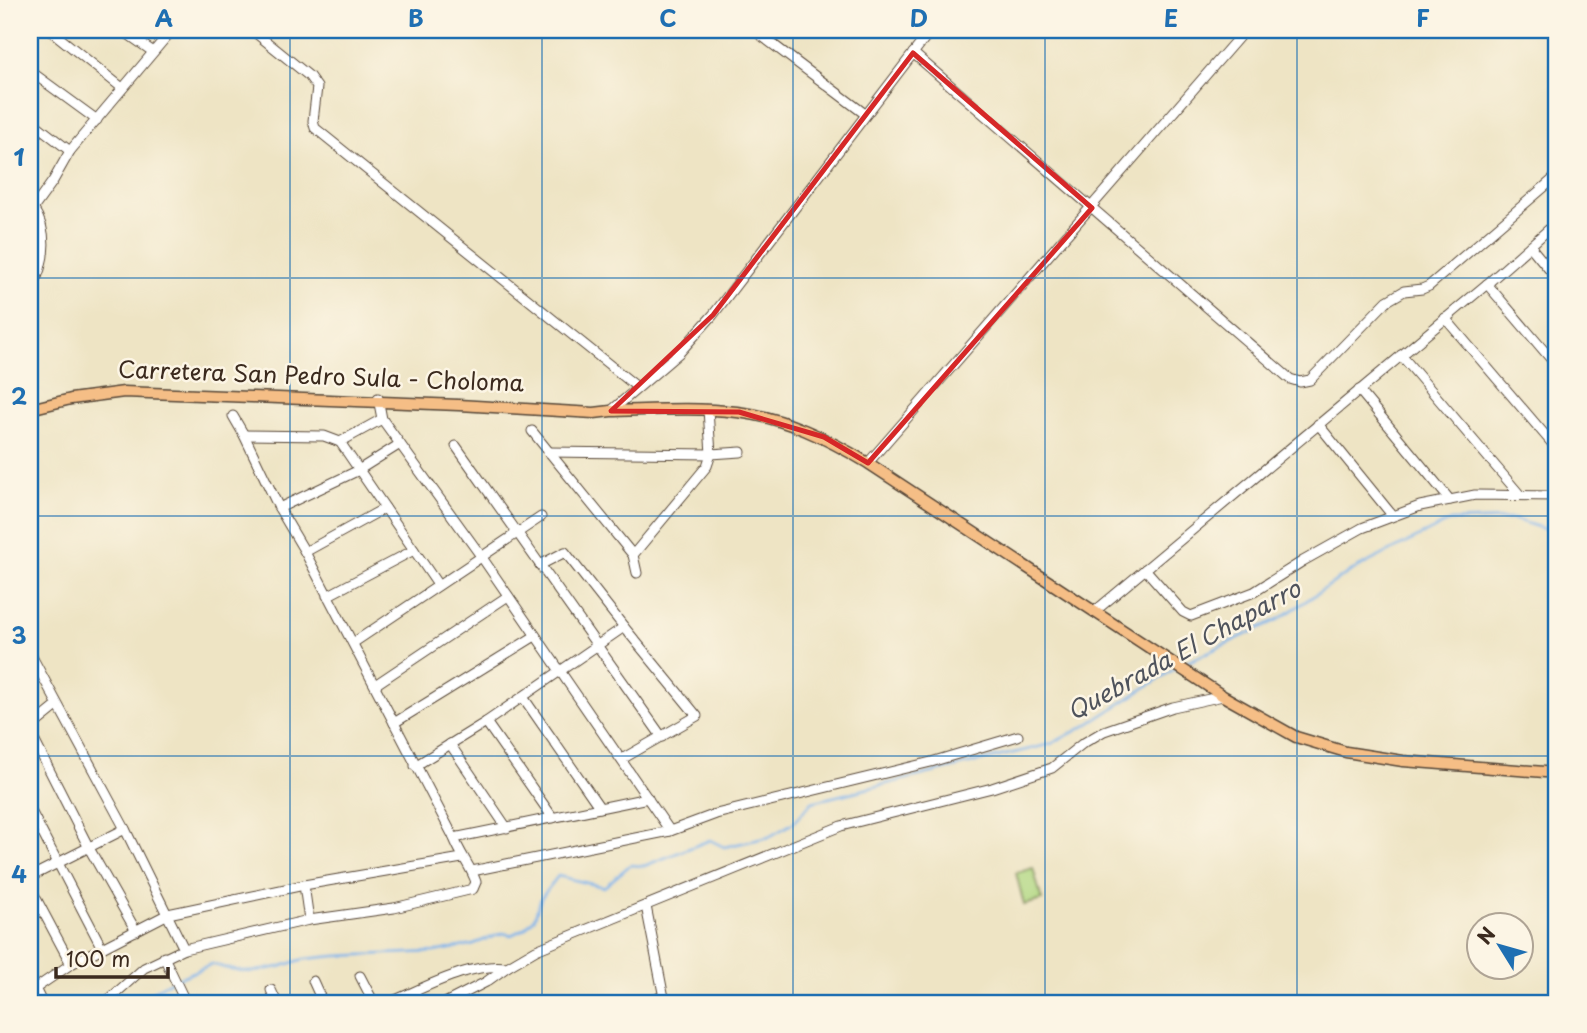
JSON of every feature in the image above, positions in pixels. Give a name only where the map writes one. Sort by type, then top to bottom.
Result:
[{"type":"main road","name":"Carretera San Pedro Sula - Choloma","points":[[30,403],[69,393],[123,387],[379,400]]},
{"type":"main road","name":"Carretera San Pedro Sula - Choloma","points":[[30,409],[71,399],[123,392],[596,407],[611,411],[739,412],[784,423],[824,437],[868,463],[1223,696],[1296,737],[1346,752],[1404,761],[1557,773]]},
{"type":"street","points":[[50,30],[121,87]]},
{"type":"street","points":[[122,30],[152,51]]},
{"type":"street","points":[[30,293],[42,265],[45,240],[40,218],[32,210],[53,181],[70,150],[172,30]]},
{"type":"street","points":[[253,30],[309,76],[317,87],[313,121],[315,128],[637,387]]},
{"type":"street","points":[[754,30],[865,114]]},
{"type":"street","points":[[611,411],[680,352],[713,315],[931,30]]},
{"type":"street","points":[[868,463],[1245,30]]},
{"type":"street","points":[[913,53],[1290,379],[1300,382],[1310,380],[1387,301],[1404,291],[1429,286],[1557,176]]},
{"type":"street","points":[[30,71],[97,120]]},
{"type":"street","points":[[30,120],[70,150]]},
{"type":"street","points":[[1094,611],[1487,284],[1557,222]]},
{"type":"street","points":[[1530,246],[1557,279]]},
{"type":"street","points":[[1487,284],[1557,366]]},
{"type":"street","points":[[1445,318],[1557,449]]},
{"type":"street","points":[[1401,355],[1520,495]]},
{"type":"street","points":[[1359,390],[1450,500]]},
{"type":"street","points":[[379,400],[382,419],[481,556],[670,831]]},
{"type":"street","points":[[633,555],[707,466],[710,454],[708,410]]},
{"type":"street","points":[[105,1003],[144,968],[184,949],[309,919],[394,908],[472,889],[476,883],[353,643],[279,509],[233,416]]},
{"type":"street","points":[[340,442],[382,419]]},
{"type":"street","points":[[1318,424],[1392,515]]},
{"type":"street","points":[[531,431],[633,555],[637,573]]},
{"type":"street","points":[[244,435],[324,436],[340,442],[357,471],[386,508],[438,585]]},
{"type":"street","points":[[279,509],[357,471],[400,444]]},
{"type":"street","points":[[456,446],[662,737]]},
{"type":"street","points":[[548,452],[741,452]]},
{"type":"street","points":[[1145,569],[1183,612],[1191,616],[1254,592],[1362,528],[1392,515],[1420,506],[1475,495],[1557,496]]},
{"type":"street","points":[[305,552],[386,508]]},
{"type":"street","points":[[353,643],[541,517]]},
{"type":"street","points":[[327,596],[414,550]]},
{"type":"street","points":[[540,565],[565,552],[697,716],[622,759]]},
{"type":"street","points":[[375,685],[508,597]]},
{"type":"street","points":[[415,766],[486,722],[624,627]]},
{"type":"street","points":[[394,723],[535,636]]},
{"type":"street","points":[[30,653],[125,829],[184,949]]},
{"type":"street","points":[[445,1003],[545,946],[841,826],[992,788],[1052,768],[1082,744],[1104,731],[1173,707],[1223,696]]},
{"type":"street","points":[[523,697],[600,808]]},
{"type":"street","points":[[57,706],[30,730],[89,848],[136,931]]},
{"type":"street","points":[[486,722],[553,818]]},
{"type":"street","points":[[472,871],[670,831],[716,814],[931,762],[1018,736]]},
{"type":"street","points":[[450,744],[507,828]]},
{"type":"street","points":[[454,838],[648,798]]},
{"type":"street","points":[[30,808],[102,948]]},
{"type":"street","points":[[30,877],[125,829]]},
{"type":"street","points":[[32,990],[71,964],[168,914],[304,885],[462,858]]},
{"type":"street","points":[[304,885],[309,919]]},
{"type":"street","points":[[30,887],[71,964]]},
{"type":"street","points":[[643,1003],[665,1000],[646,906]]},
{"type":"street","points":[[164,957],[186,1003]]},
{"type":"street","points":[[388,1003],[472,969],[493,965],[507,967]]},
{"type":"street","points":[[360,976],[374,1003]]},
{"type":"street","points":[[30,978],[32,990],[43,1003]]},
{"type":"street","points":[[313,981],[323,1003]]},
{"type":"street","points":[[271,990],[277,1003]]},
{"type":"highlighted area","points":[[913,53],[1092,208],[868,463],[824,437],[739,412],[611,411],[713,315]]},
{"type":"green space","points":[[1033,868],[1042,900],[1024,905],[1016,873]]},
{"type":"waterway","name":"Quebrada El Chaparro","points":[[1181,665],[1279,619],[1351,571],[1450,521],[1513,519],[1557,533]]},
{"type":"waterway","name":"Quebrada El Chaparro","points":[[134,1003],[165,984],[212,964],[252,972],[304,959],[434,952],[471,945],[503,933],[511,935],[524,929],[534,919],[541,898],[558,876],[604,887],[630,865],[644,866],[710,840],[724,847],[769,837],[793,823],[812,802],[1051,744],[1087,725],[1176,668]]}]
